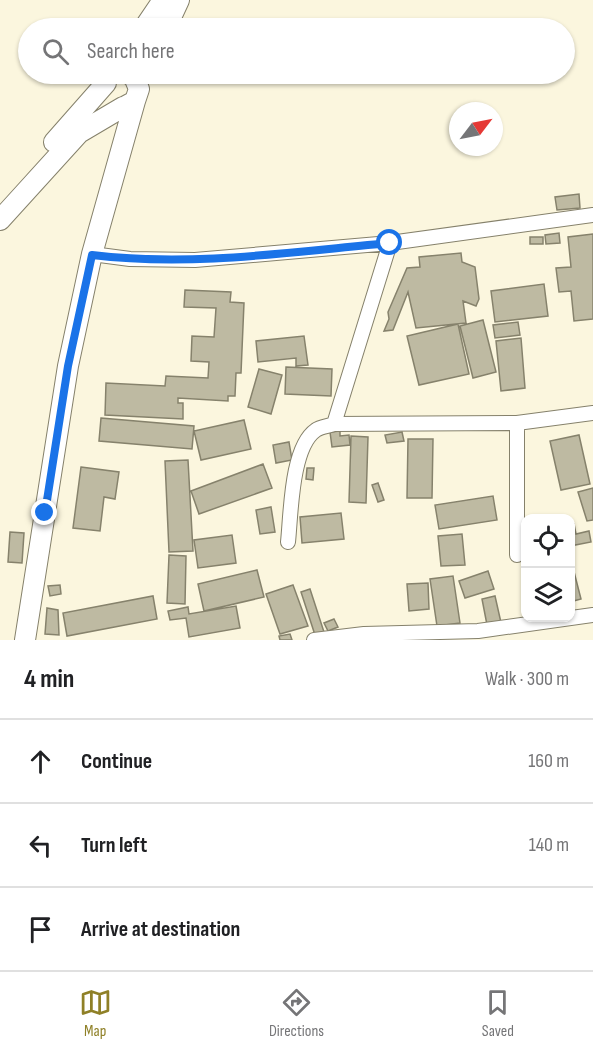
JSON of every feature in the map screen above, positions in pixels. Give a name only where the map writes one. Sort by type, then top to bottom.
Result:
[{"type":"street","points":[[151,18],[163,0]]},
{"type":"street","points":[[171,18],[179,0]]},
{"type":"street","points":[[0,204],[117,91],[133,84]]},
{"type":"street","points":[[25,640],[68,366],[92,255],[124,141],[117,91]]},
{"type":"street","points":[[0,220],[50,162],[117,91]]},
{"type":"street","points":[[92,255],[130,259],[195,260],[390,243],[593,215]]},
{"type":"street","points":[[334,424],[390,243]]},
{"type":"street","points":[[288,542],[294,480],[303,447],[316,430],[334,424],[517,423],[593,413]]},
{"type":"street","points":[[517,423],[517,555]]},
{"type":"street","points":[[314,640],[478,631],[593,615]]},
{"type":"building","points":[[579,194],[580,208],[557,210],[555,197]]},
{"type":"building","points":[[559,233],[560,243],[546,244],[545,235]]},
{"type":"building","points":[[593,234],[593,319],[574,321],[571,291],[559,292],[556,268],[571,267],[568,237]]},
{"type":"building","points":[[530,237],[543,237],[543,244],[530,244]]},
{"type":"building","points":[[461,253],[462,262],[475,267],[479,299],[476,306],[463,301],[466,323],[416,328],[408,292],[393,330],[384,331],[389,319],[388,312],[407,268],[420,267],[419,257]]},
{"type":"building","points":[[544,284],[548,316],[495,322],[491,291]]},
{"type":"building","points":[[185,290],[231,292],[230,302],[244,303],[241,373],[236,373],[235,396],[228,396],[228,401],[178,398],[178,403],[183,403],[183,419],[105,415],[106,383],[165,386],[166,376],[208,378],[209,362],[191,361],[192,336],[214,337],[216,308],[184,307]]},
{"type":"building","points":[[483,320],[496,372],[473,378],[460,326]]},
{"type":"building","points":[[518,322],[520,335],[495,338],[493,325]]},
{"type":"building","points":[[458,324],[469,374],[419,385],[407,336]]},
{"type":"building","points":[[304,336],[308,365],[296,366],[296,358],[258,362],[256,341]]},
{"type":"building","points":[[521,338],[525,388],[501,391],[496,341]]},
{"type":"building","points":[[286,367],[332,369],[331,396],[285,394]]},
{"type":"building","points":[[259,369],[282,375],[271,414],[248,407]]},
{"type":"building","points":[[101,418],[194,426],[192,449],[99,441]]},
{"type":"building","points":[[244,420],[251,449],[201,460],[194,431]]},
{"type":"building","points":[[340,431],[340,436],[349,435],[350,445],[332,447],[330,432]]},
{"type":"building","points":[[402,432],[404,441],[387,443],[385,435]]},
{"type":"building","points":[[579,435],[590,484],[561,490],[550,441]]},
{"type":"building","points":[[351,436],[368,437],[366,503],[349,502]]},
{"type":"building","points":[[408,439],[433,439],[432,498],[407,498]]},
{"type":"building","points":[[289,442],[292,460],[276,463],[273,445]]},
{"type":"building","points":[[188,460],[193,551],[169,552],[165,461]]},
{"type":"building","points":[[263,464],[272,488],[199,514],[191,491]]},
{"type":"building","points":[[81,467],[119,472],[115,499],[104,497],[100,531],[73,528]]},
{"type":"building","points":[[307,468],[314,468],[313,480],[306,479]]},
{"type":"building","points":[[378,483],[384,500],[378,502],[372,485]]},
{"type":"building","points":[[593,488],[593,520],[587,521],[578,492]]},
{"type":"building","points":[[493,496],[497,520],[439,529],[435,505]]},
{"type":"building","points":[[271,507],[275,532],[260,534],[256,510]]},
{"type":"building","points":[[341,513],[344,539],[302,543],[300,517]]},
{"type":"building","points":[[575,529],[576,534],[589,531],[591,542],[575,545]]},
{"type":"building","points":[[10,532],[24,533],[22,563],[8,562]]},
{"type":"building","points":[[462,534],[465,565],[441,566],[438,536]]},
{"type":"building","points":[[232,535],[236,563],[198,568],[194,540]]},
{"type":"building","points":[[169,555],[186,556],[185,604],[167,603]]},
{"type":"building","points":[[257,570],[264,597],[204,611],[198,584]]},
{"type":"building","points":[[488,571],[494,589],[465,598],[459,581]]},
{"type":"building","points":[[453,576],[460,623],[437,626],[430,579]]},
{"type":"building","points":[[575,576],[581,599],[575,601]]},
{"type":"building","points":[[428,583],[429,609],[409,611],[407,584]]},
{"type":"building","points":[[60,585],[61,594],[50,596],[48,586]]},
{"type":"building","points":[[293,585],[308,626],[280,634],[266,594]]},
{"type":"building","points":[[310,589],[324,632],[315,635],[301,592]]},
{"type":"building","points":[[153,596],[157,619],[67,636],[63,613]]},
{"type":"building","points":[[495,596],[502,627],[488,630],[482,599]]},
{"type":"building","points":[[236,606],[240,628],[189,637],[186,618],[170,620],[168,611],[188,607],[189,614]]},
{"type":"building","points":[[47,608],[58,610],[59,635],[45,634]]},
{"type":"building","points":[[334,619],[338,627],[328,631],[324,623]]},
{"type":"building","points":[[290,634],[292,640],[280,640],[279,636]]},
{"type":"route","points":[[45,513],[68,366],[92,255],[130,259],[195,260],[390,243]]}]
